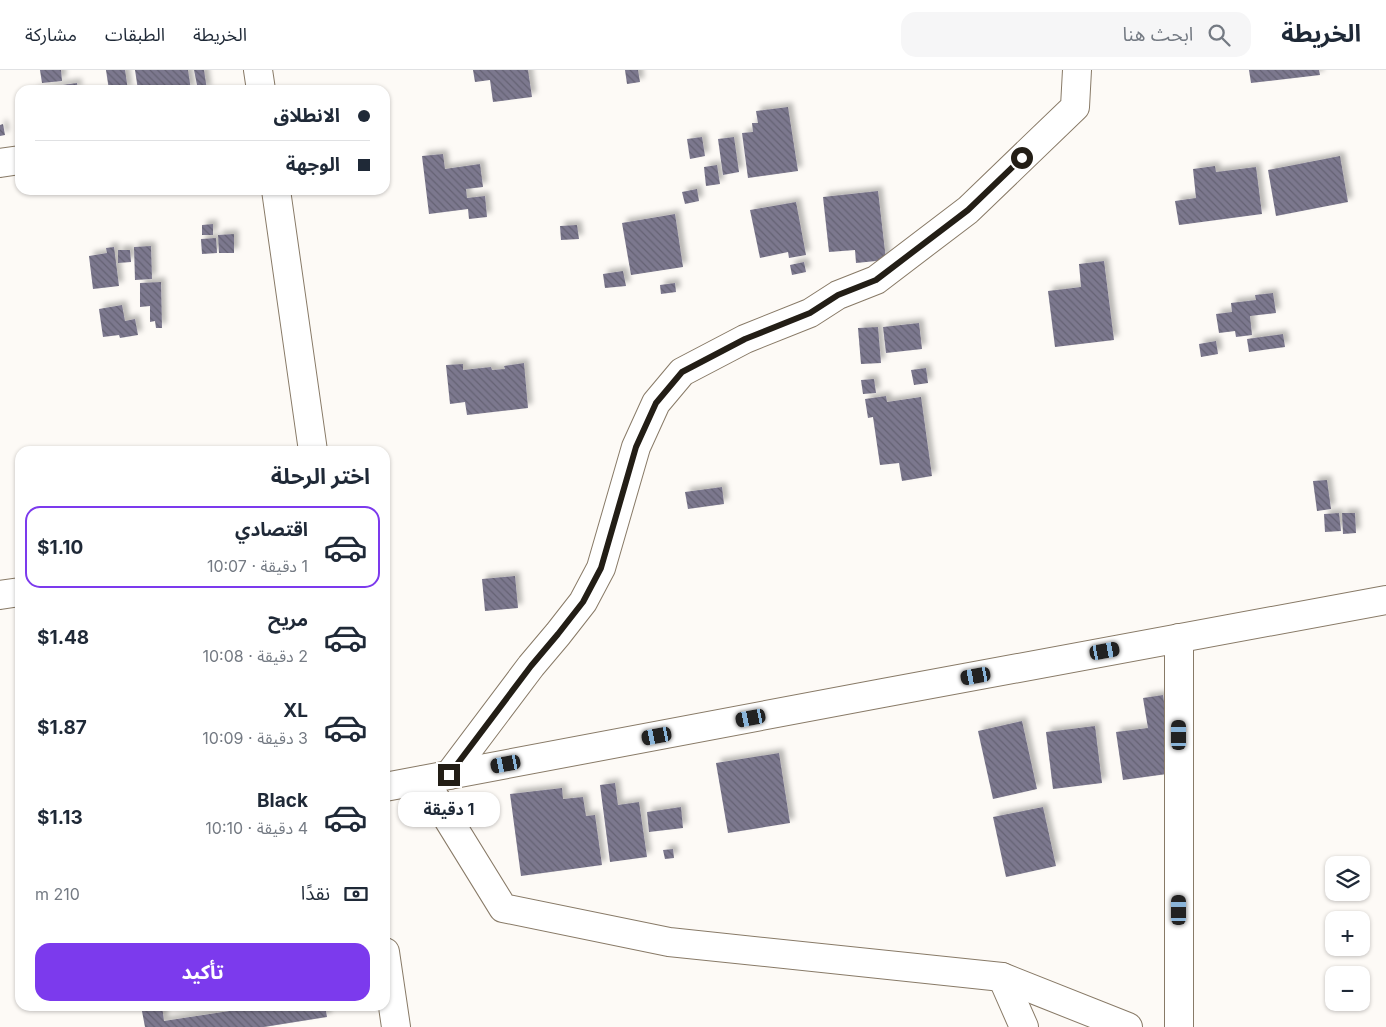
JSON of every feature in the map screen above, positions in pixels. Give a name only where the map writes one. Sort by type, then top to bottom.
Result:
[{"type":"street","points":[[258,70],[260,85]]},
{"type":"street","points":[[437,777],[583,602],[601,568],[636,447],[656,403],[682,372],[745,339],[810,313],[838,295],[876,280],[968,210],[1075,106],[1077,70]]},
{"type":"street","points":[[0,162],[15,160]]},
{"type":"street","points":[[277,195],[312,446]]},
{"type":"street","points":[[0,595],[15,593]]},
{"type":"street","points":[[390,786],[1386,600]]},
{"type":"street","points":[[1178,638],[1179,1027]]},
{"type":"street","points":[[437,777],[503,908],[669,942],[1002,977],[1128,1027]]},
{"type":"street","points":[[1002,977],[1024,1027]]},
{"type":"street","points":[[390,986],[396,1027]]},
{"type":"building","points":[[40,70],[61,70],[62,81],[42,83]]},
{"type":"building","points":[[106,70],[125,70],[127,85],[108,85]]},
{"type":"building","points":[[135,70],[188,70],[190,85],[137,85]]},
{"type":"building","points":[[194,70],[204,70],[206,85],[197,85]]},
{"type":"building","points":[[473,70],[528,70],[532,97],[493,102],[490,80],[475,82]]},
{"type":"building","points":[[625,70],[638,70],[640,82],[627,84]]},
{"type":"building","points":[[1249,70],[1319,70],[1320,75],[1251,83]]},
{"type":"building","points":[[788,107],[798,171],[748,178],[742,133],[753,132],[752,123],[758,123],[756,111]]},
{"type":"building","points":[[3,124],[5,135],[0,136],[0,125]]},
{"type":"building","points":[[702,137],[705,156],[690,159],[687,139]]},
{"type":"building","points":[[734,137],[739,172],[723,175],[718,139]]},
{"type":"building","points":[[443,154],[445,169],[480,164],[483,187],[466,189],[467,198],[485,196],[487,217],[469,219],[468,209],[429,214],[422,156]]},
{"type":"building","points":[[1340,156],[1348,202],[1276,216],[1268,170]]},
{"type":"building","points":[[717,165],[720,184],[706,186],[704,167]]},
{"type":"building","points":[[1215,166],[1216,172],[1256,167],[1262,214],[1179,225],[1175,201],[1196,198],[1193,169]]},
{"type":"building","points":[[697,189],[699,201],[685,204],[682,192]]},
{"type":"building","points":[[878,191],[886,260],[856,263],[855,250],[829,252],[823,197]]},
{"type":"building","points":[[796,202],[806,255],[789,258],[788,252],[760,258],[750,210]]},
{"type":"building","points":[[675,214],[683,267],[631,275],[622,223]]},
{"type":"building","points":[[213,224],[213,235],[202,235],[202,225]]},
{"type":"building","points":[[577,225],[579,239],[561,240],[560,226]]},
{"type":"building","points":[[234,234],[234,253],[219,253],[218,235]]},
{"type":"building","points":[[216,238],[217,253],[202,254],[201,239]]},
{"type":"building","points":[[151,246],[152,279],[135,280],[134,247]]},
{"type":"building","points":[[114,247],[119,286],[93,289],[89,256],[107,253],[106,248]]},
{"type":"building","points":[[118,250],[130,250],[131,262],[118,263]]},
{"type":"building","points":[[1104,261],[1114,340],[1055,347],[1048,291],[1081,287],[1079,264]]},
{"type":"building","points":[[804,262],[806,272],[792,275],[790,265]]},
{"type":"building","points":[[623,271],[626,286],[605,288],[603,274]]},
{"type":"building","points":[[161,282],[162,328],[156,328],[155,321],[150,322],[150,306],[140,307],[140,283]]},
{"type":"building","points":[[675,283],[676,292],[661,294],[660,285]]},
{"type":"building","points":[[1273,293],[1276,313],[1250,316],[1252,335],[1236,337],[1235,331],[1219,333],[1216,314],[1232,312],[1231,303],[1256,300],[1255,295]]},
{"type":"building","points":[[122,305],[125,321],[135,319],[138,335],[120,338],[119,335],[103,337],[99,309]]},
{"type":"building","points":[[919,323],[922,349],[886,353],[883,327]]},
{"type":"building","points":[[878,327],[881,363],[861,364],[858,328]]},
{"type":"building","points":[[1283,334],[1285,347],[1249,352],[1247,339]]},
{"type":"building","points":[[1216,341],[1218,354],[1201,357],[1199,344]]},
{"type":"building","points":[[524,363],[528,408],[467,415],[465,402],[450,404],[446,365],[463,364],[463,370],[491,367],[492,370],[505,369],[504,366]]},
{"type":"building","points":[[926,368],[928,383],[914,385],[911,370]]},
{"type":"building","points":[[874,379],[876,393],[863,394],[861,380]]},
{"type":"building","points":[[886,396],[887,402],[921,397],[932,476],[902,481],[899,463],[880,465],[873,417],[868,418],[865,399]]},
{"type":"building","points":[[1327,480],[1331,509],[1317,511],[1313,481]]},
{"type":"building","points":[[722,487],[724,504],[688,509],[685,492]]},
{"type":"building","points":[[1339,513],[1341,531],[1325,532],[1324,514]]},
{"type":"building","points":[[1342,513],[1355,513],[1356,533],[1343,534]]},
{"type":"building","points":[[515,576],[518,608],[485,611],[482,579]]},
{"type":"building","points":[[1163,695],[1174,773],[1123,780],[1116,732],[1148,728],[1143,698]]},
{"type":"building","points":[[1022,721],[1037,789],[993,799],[978,731]]},
{"type":"building","points":[[1095,726],[1102,783],[1053,789],[1046,732]]},
{"type":"building","points":[[779,753],[790,823],[728,833],[716,763]]},
{"type":"building","points":[[615,783],[618,805],[639,802],[647,857],[610,862],[600,785]]},
{"type":"building","points":[[562,788],[563,799],[583,797],[586,816],[595,815],[602,865],[521,876],[510,794]]},
{"type":"building","points":[[681,807],[683,828],[649,832],[647,812]]},
{"type":"building","points":[[1043,807],[1056,866],[1006,877],[993,817]]},
{"type":"building","points":[[673,849],[674,858],[665,859],[663,850]]},
{"type":"building","points":[[142,1011],[163,1011],[164,1021],[229,1011],[326,1011],[327,1017],[264,1027],[145,1027]]},
{"type":"route","points":[[449,775],[531,666],[583,602],[601,568],[636,447],[656,403],[682,372],[745,339],[810,313],[838,295],[876,280],[968,210],[1022,158]]}]
